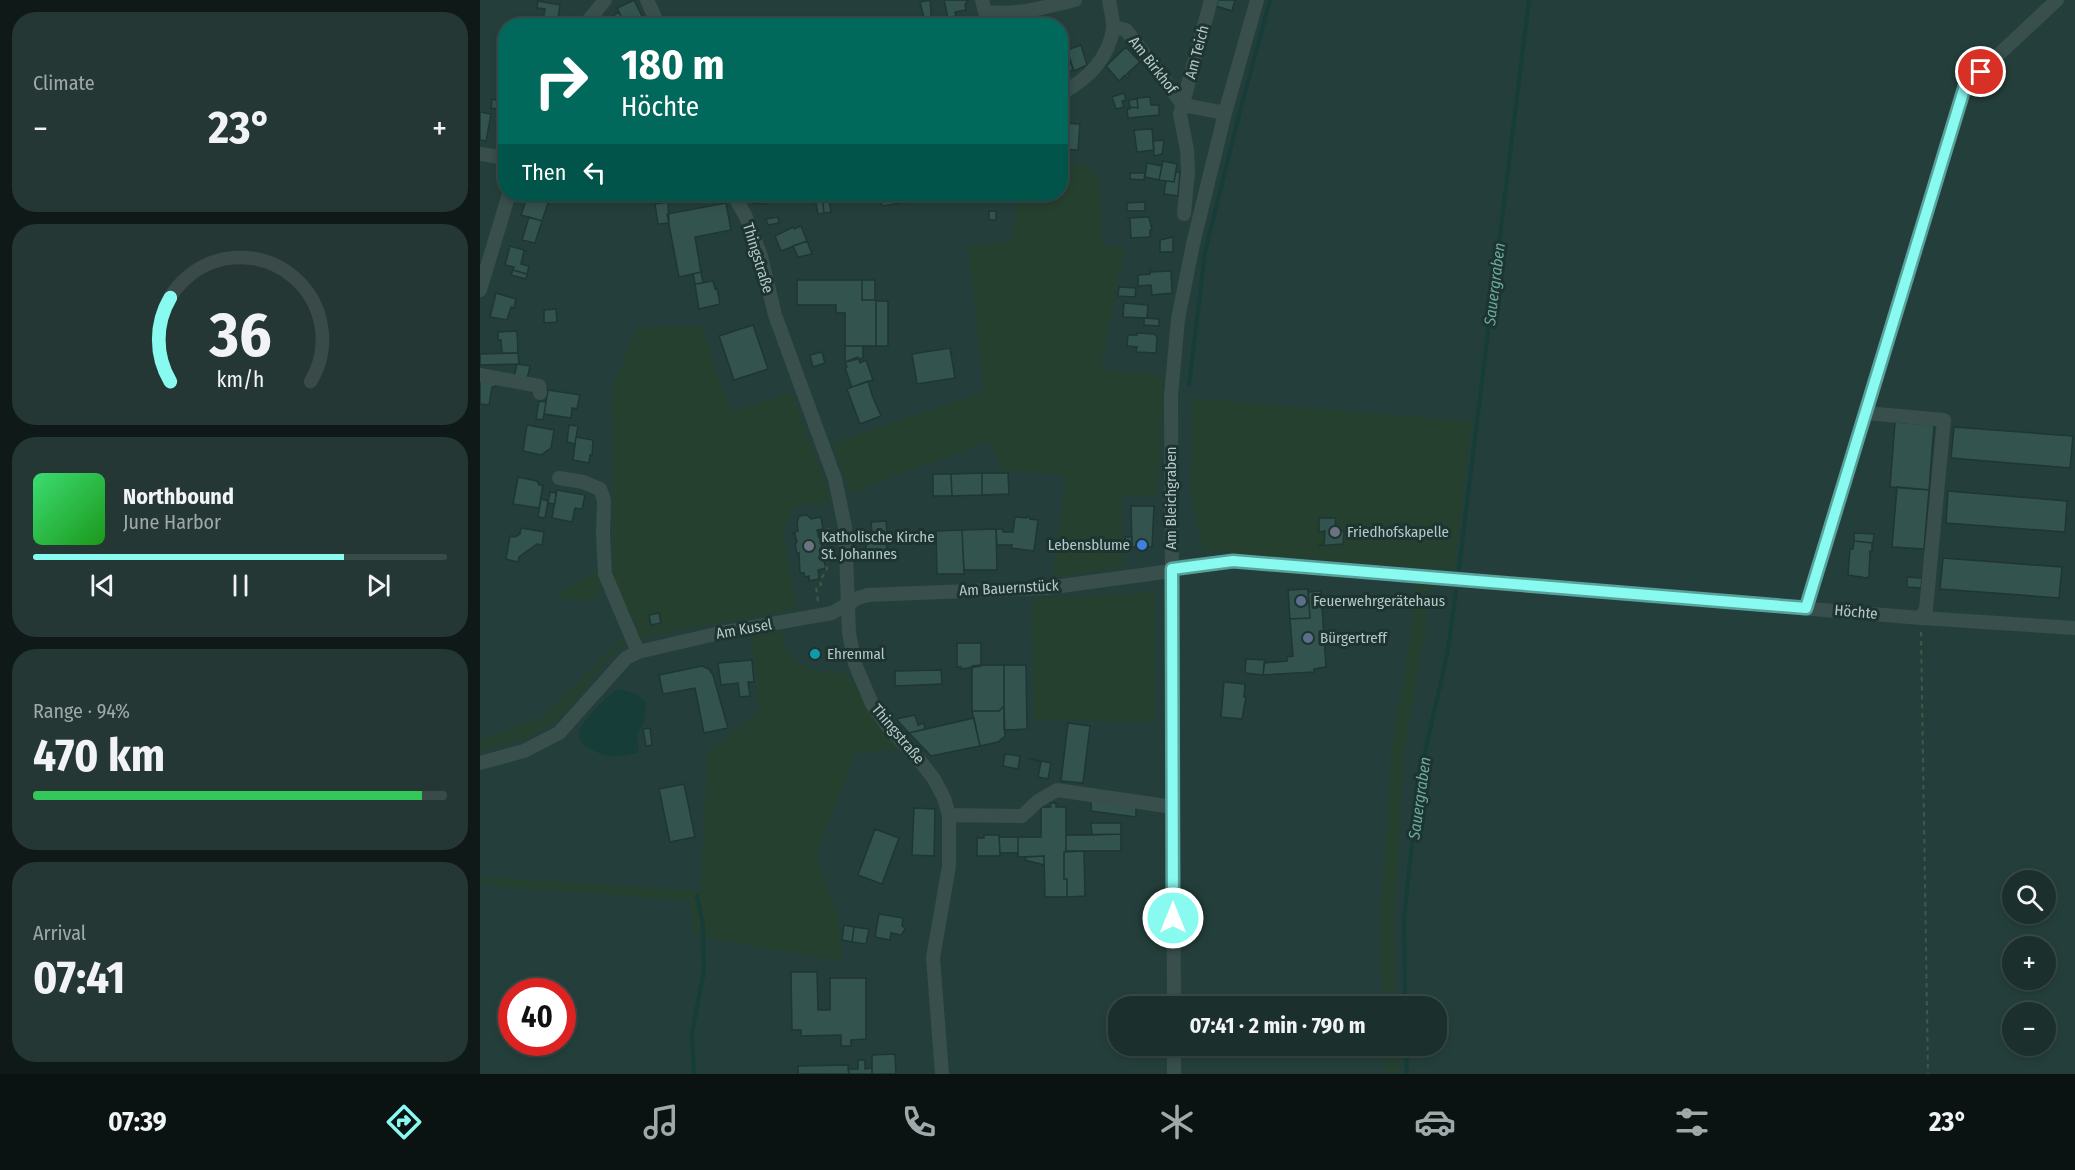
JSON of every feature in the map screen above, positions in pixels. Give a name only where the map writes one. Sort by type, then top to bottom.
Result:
[{"type":"street","points":[[590,18],[605,0]]},
{"type":"street","points":[[647,0],[655,18]]},
{"type":"street","points":[[982,0],[985,12],[1003,14],[1023,13],[1075,0]]},
{"type":"street","name":"Am Birkhof","points":[[1068,90],[1095,70],[1103,59],[1113,27],[1109,0]]},
{"type":"street","name":"Am Teich","points":[[1184,214],[1188,171],[1187,150],[1180,114],[1211,0]]},
{"type":"street","name":"Am Bleichgraben","points":[[1174,996],[1171,396],[1178,319],[1193,244],[1225,113],[1257,0]]},
{"type":"street","points":[[1806,608],[1965,86],[2057,0]]},
{"type":"street","name":"Am Birkhof","points":[[1113,27],[1126,30],[1184,105],[1225,113]]},
{"type":"street","points":[[480,154],[498,157]]},
{"type":"street","points":[[480,290],[507,201]]},
{"type":"street","name":"Thingstraße","points":[[737,201],[761,256],[775,315],[835,479],[845,527],[849,633],[855,664],[872,704],[889,728],[920,760],[934,779],[944,798],[949,815],[949,866],[933,958],[942,1074]]},
{"type":"street","points":[[480,375],[539,386],[540,393]]},
{"type":"street","points":[[1866,413],[1944,420],[1926,609],[1921,618]]},
{"type":"street","points":[[559,478],[600,489],[604,500],[605,574],[638,652]]},
{"type":"street","name":"Höchte","points":[[1172,569],[1233,561],[1921,618],[2075,628]]},
{"type":"street","name":"Am Bauernstück","points":[[848,604],[868,595],[1046,588],[1172,569]]},
{"type":"street","name":"Am Kusel","points":[[480,763],[524,752],[559,733],[626,658],[638,652],[720,633],[820,616],[832,613],[848,604]]},
{"type":"street","points":[[949,815],[1022,816],[1038,801],[1057,790],[1173,807]]},
{"type":"street","points":[[1174,1056],[1174,1074]]},
{"type":"path","points":[[820,616],[816,586],[821,585],[820,581],[828,569],[821,531],[845,527]]},
{"type":"path","points":[[1921,618],[1928,1074]]},
{"type":"shaded area","points":[[1068,164],[1084,165],[1100,176],[1103,245],[1125,248],[1101,369],[1164,375],[1158,496],[1123,496],[1123,567],[1053,577],[1066,475],[1002,471],[990,441],[850,493],[833,443],[984,392],[968,245],[1009,242],[1021,201],[1068,201]]},
{"type":"shaded area","points":[[702,326],[730,411],[793,393],[831,501],[792,508],[784,534],[797,609],[641,638],[617,648],[568,709],[553,723],[526,739],[480,751],[480,739],[543,717],[616,643],[639,632],[615,583],[583,603],[554,596],[614,561],[611,392],[637,327]]},
{"type":"shaded area","points":[[1192,398],[1472,421],[1455,570],[1202,550],[1190,488]]},
{"type":"shaded area","points":[[1416,584],[1430,585],[1426,627],[1405,746],[1394,927],[1397,996],[1383,996],[1380,926],[1392,746],[1412,625]]},
{"type":"shaded area","points":[[1155,592],[1155,722],[1034,720],[1031,599]]},
{"type":"shaded area","points":[[786,629],[783,644],[802,664],[826,673],[845,672],[898,750],[855,753],[816,855],[839,921],[842,962],[695,936],[690,901],[480,885],[480,877],[701,891],[707,753],[759,711],[751,633]]},
{"type":"shaded area","points":[[618,689],[634,693],[646,702],[645,719],[637,735],[639,752],[622,756],[603,755],[582,744],[580,729],[601,703]]},
{"type":"shaded area","points":[[1384,1056],[1398,1056],[1399,1074],[1385,1074]]},
{"type":"building","points":[[634,0],[643,18],[622,18],[617,8]]},
{"type":"building","points":[[930,0],[931,18],[924,18],[920,2]]},
{"type":"building","points":[[944,0],[968,0],[965,5],[966,10],[955,12],[956,16],[948,18]]},
{"type":"building","points":[[1218,0],[1235,0],[1232,11],[1216,6]]},
{"type":"building","points":[[538,1],[560,5],[558,18],[543,18],[545,9],[537,8]]},
{"type":"building","points":[[619,12],[622,18],[610,18]]},
{"type":"building","points":[[1081,45],[1087,65],[1074,71],[1068,50]]},
{"type":"building","points":[[1126,47],[1140,62],[1127,74],[1130,76],[1128,78],[1125,75],[1119,81],[1106,66]]},
{"type":"building","points":[[1068,54],[1073,70],[1068,72]]},
{"type":"building","points":[[1124,93],[1126,100],[1122,101],[1124,107],[1116,109],[1112,97]]},
{"type":"building","points":[[1150,97],[1151,105],[1159,105],[1159,115],[1128,118],[1127,109],[1138,108],[1137,98]]},
{"type":"building","points":[[492,99],[498,100],[498,109],[491,108]]},
{"type":"building","points":[[1137,99],[1138,108],[1130,107],[1129,100]]},
{"type":"building","points":[[480,112],[491,114],[486,141],[480,140]]},
{"type":"building","points":[[1068,123],[1080,124],[1078,150],[1068,149]]},
{"type":"building","points":[[1152,129],[1154,150],[1137,152],[1134,130]]},
{"type":"building","points":[[1164,140],[1162,154],[1154,156],[1153,141]]},
{"type":"building","points":[[1163,161],[1177,164],[1174,182],[1159,180]]},
{"type":"building","points":[[1147,163],[1162,166],[1159,180],[1145,177]]},
{"type":"building","points":[[1176,172],[1180,172],[1178,196],[1164,194],[1166,181],[1174,182]]},
{"type":"building","points":[[1130,173],[1145,173],[1144,180],[1130,179]]},
{"type":"building","points":[[526,201],[549,201],[542,221],[521,215]]},
{"type":"building","points":[[753,201],[767,201],[767,204],[753,203]]},
{"type":"building","points":[[816,201],[823,201],[824,213],[818,214]]},
{"type":"building","points":[[823,201],[829,201],[831,212],[824,213]]},
{"type":"building","points":[[881,201],[901,201],[901,203],[882,206]]},
{"type":"building","points":[[668,202],[669,223],[658,224],[655,204]]},
{"type":"building","points":[[1145,202],[1145,211],[1127,211],[1127,203]]},
{"type":"building","points":[[726,203],[731,230],[695,237],[701,272],[679,277],[667,214]]},
{"type":"building","points":[[989,211],[996,211],[996,220],[989,220]]},
{"type":"building","points":[[529,217],[542,221],[535,243],[522,240]]},
{"type":"building","points":[[778,217],[779,223],[768,225],[766,219]]},
{"type":"building","points":[[1149,217],[1152,230],[1150,230],[1150,237],[1131,238],[1130,219],[1128,218]]},
{"type":"building","points":[[801,226],[807,241],[781,251],[775,236],[793,227],[794,229]]},
{"type":"building","points":[[1173,237],[1173,252],[1160,252],[1160,240]]},
{"type":"building","points":[[807,241],[812,254],[798,257],[793,246]]},
{"type":"building","points":[[510,246],[527,251],[524,251],[521,264],[529,266],[527,274],[505,265]]},
{"type":"building","points":[[1150,268],[1151,272],[1171,271],[1172,293],[1152,295],[1151,285],[1138,286],[1138,275],[1150,274]]},
{"type":"building","points":[[513,270],[527,274],[526,279],[511,275]]},
{"type":"building","points":[[701,272],[703,283],[695,284],[693,274]]},
{"type":"building","points":[[797,280],[862,280],[862,300],[876,300],[876,346],[845,346],[845,313],[836,313],[836,305],[797,305]]},
{"type":"building","points":[[862,280],[875,280],[875,300],[862,300]]},
{"type":"building","points":[[713,281],[720,304],[699,309],[695,284]]},
{"type":"building","points":[[1119,287],[1136,288],[1135,297],[1118,296]]},
{"type":"building","points":[[496,293],[516,299],[507,320],[490,317]]},
{"type":"building","points":[[876,301],[888,301],[888,346],[876,346]]},
{"type":"building","points":[[1124,303],[1148,305],[1147,318],[1123,317]]},
{"type":"building","points":[[556,309],[557,322],[544,323],[544,310]]},
{"type":"building","points":[[1144,318],[1159,319],[1159,326],[1144,325]]},
{"type":"building","points":[[753,325],[768,369],[734,380],[719,336]]},
{"type":"building","points":[[517,331],[518,353],[502,353],[498,332]]},
{"type":"building","points":[[1137,333],[1154,334],[1157,337],[1156,353],[1136,352],[1137,347],[1127,346],[1128,335],[1137,335]]},
{"type":"building","points":[[845,346],[863,346],[863,358],[845,362]]},
{"type":"building","points":[[950,348],[955,378],[917,384],[912,354]]},
{"type":"building","points":[[822,352],[825,363],[813,367],[810,355]]},
{"type":"building","points":[[518,353],[519,364],[480,365],[480,354]]},
{"type":"building","points":[[858,357],[860,363],[866,360],[873,380],[852,387],[845,362]]},
{"type":"building","points":[[517,364],[530,366],[527,379],[514,377]]},
{"type":"building","points":[[480,378],[496,381],[495,387],[492,387],[489,405],[480,404]]},
{"type":"building","points":[[868,381],[881,416],[860,424],[847,389]]},
{"type":"building","points":[[548,390],[580,395],[577,409],[572,408],[571,418],[544,414]]},
{"type":"building","points":[[539,401],[546,402],[543,420],[536,419]]},
{"type":"building","points":[[1895,422],[1934,425],[1929,490],[1890,487]]},
{"type":"building","points":[[527,425],[554,430],[551,448],[541,455],[523,451]]},
{"type":"building","points":[[569,425],[578,426],[575,444],[567,442]]},
{"type":"building","points":[[1954,427],[2073,436],[2070,468],[1951,458]]},
{"type":"building","points":[[576,437],[593,440],[589,463],[573,460]]},
{"type":"building","points":[[982,473],[1008,473],[1009,494],[982,495]]},
{"type":"building","points":[[982,473],[982,495],[952,496],[951,474]]},
{"type":"building","points":[[933,474],[951,474],[952,496],[933,496]]},
{"type":"building","points":[[518,477],[537,481],[539,485],[543,485],[539,508],[513,504]]},
{"type":"building","points":[[1897,487],[1929,490],[1924,549],[1892,547]]},
{"type":"building","points":[[557,490],[585,495],[582,509],[575,508],[572,522],[552,518]]},
{"type":"building","points":[[1948,491],[2067,501],[2065,532],[1946,523]]},
{"type":"building","points":[[550,492],[556,493],[555,504],[548,503]]},
{"type":"building","points":[[541,499],[548,501],[545,518],[538,517]]},
{"type":"building","points":[[1131,506],[1154,506],[1152,547],[1132,547]]},
{"type":"building","name":"Katholische Kirche St. Johannes","points":[[807,515],[811,519],[821,517],[823,529],[817,530],[821,538],[822,549],[820,549],[826,568],[818,570],[819,579],[809,581],[809,576],[805,577],[804,573],[800,573],[799,553],[797,554],[795,544],[797,542],[793,533],[798,531],[799,516]]},
{"type":"building","points":[[1027,516],[1038,520],[1034,551],[1011,548],[1012,545],[997,545],[996,529],[1013,532],[1015,517],[1027,518]]},
{"type":"building","name":"Friedhofskapelle","points":[[1319,518],[1336,518],[1334,531],[1344,531],[1343,544],[1317,546],[1324,544],[1325,531],[1319,532]]},
{"type":"building","points":[[886,521],[887,532],[872,532],[871,522]]},
{"type":"building","points":[[521,528],[544,532],[542,545],[537,544],[519,557],[518,562],[506,559],[510,536],[515,537],[520,534]]},
{"type":"building","points":[[996,529],[997,570],[964,570],[962,530]]},
{"type":"building","points":[[962,530],[964,574],[937,574],[936,531]]},
{"type":"building","points":[[884,531],[887,549],[885,555],[867,556],[865,533]]},
{"type":"building","points":[[1854,533],[1874,534],[1873,543],[1854,541]]},
{"type":"building","points":[[1125,537],[1132,537],[1132,547],[1125,547]]},
{"type":"building","points":[[1854,541],[1872,543],[1867,578],[1848,575],[1850,549],[1853,549]]},
{"type":"building","points":[[1943,558],[2062,567],[2059,598],[1940,589]]},
{"type":"building","points":[[1907,577],[1922,578],[1921,588],[1907,587]]},
{"type":"building","points":[[1308,589],[1310,618],[1290,619],[1288,590]]},
{"type":"building","name":"Bürgertreff","points":[[1321,591],[1326,667],[1314,669],[1314,672],[1263,675],[1264,663],[1287,661],[1287,657],[1293,656],[1290,619],[1310,618],[1308,592]]},
{"type":"building","points":[[659,613],[661,623],[651,625],[649,615]]},
{"type":"building","points":[[957,643],[981,643],[981,666],[961,669],[957,667]]},
{"type":"building","points":[[1246,659],[1265,660],[1263,675],[1245,673]]},
{"type":"building","points":[[752,660],[754,682],[748,682],[750,696],[740,697],[738,683],[721,685],[718,663]]},
{"type":"building","points":[[1004,665],[1004,706],[999,711],[972,711],[972,666]]},
{"type":"building","points":[[1004,665],[1026,665],[1027,729],[1004,730]]},
{"type":"building","points":[[702,666],[709,669],[713,675],[728,728],[704,733],[695,688],[663,694],[659,675]]},
{"type":"building","points":[[941,670],[942,684],[895,686],[895,671]]},
{"type":"building","points":[[1224,682],[1245,684],[1244,697],[1246,697],[1242,719],[1221,717]]},
{"type":"building","points":[[1004,706],[1005,736],[998,742],[980,746],[972,711],[999,711]]},
{"type":"building","points":[[915,715],[918,725],[924,723],[925,729],[909,733],[896,719]]},
{"type":"building","points":[[974,718],[980,746],[931,756],[909,733]]},
{"type":"building","points":[[1068,723],[1090,726],[1083,783],[1061,781]]},
{"type":"building","points":[[650,728],[652,745],[646,746],[643,729]]},
{"type":"building","points":[[1005,754],[1020,756],[1018,769],[1003,766]]},
{"type":"building","points":[[1028,758],[1051,763],[1048,779],[1038,777],[1041,762]]},
{"type":"building","points":[[684,784],[695,837],[670,842],[659,789]]},
{"type":"building","points":[[1091,800],[1136,807],[1136,817],[1091,811]]},
{"type":"building","points":[[1050,803],[1056,803],[1056,807],[1066,807],[1064,879],[1067,879],[1067,897],[1045,897],[1044,856],[1018,857],[1018,837],[1041,837],[1041,807],[1051,807]]},
{"type":"building","points":[[914,808],[935,809],[934,856],[912,855]]},
{"type":"building","points":[[1091,823],[1121,823],[1121,834],[1092,835]]},
{"type":"building","points":[[875,829],[899,838],[882,884],[858,875]]},
{"type":"building","points":[[1121,834],[1121,851],[1066,851],[1066,835]]},
{"type":"building","points":[[984,835],[999,835],[1000,856],[977,856],[977,838],[984,838]]},
{"type":"building","points":[[999,837],[1018,837],[1018,853],[1000,853]]},
{"type":"building","points":[[1084,851],[1085,896],[1067,897],[1064,852]]},
{"type":"building","points":[[1044,856],[1044,865],[1025,860],[1026,857]]},
{"type":"building","points":[[879,914],[903,918],[902,926],[905,928],[901,935],[891,933],[890,940],[875,937]]},
{"type":"building","points":[[844,925],[854,927],[852,942],[842,940]]},
{"type":"building","points":[[854,927],[869,929],[866,944],[852,942]]},
{"type":"building","points":[[791,972],[817,972],[818,1010],[830,1010],[830,978],[866,978],[866,1039],[851,1040],[851,1046],[841,1046],[841,1035],[801,1036],[801,1030],[792,1030]]},
{"type":"building","points":[[895,1054],[896,1074],[872,1074],[872,1055]]},
{"type":"building","points":[[858,1060],[865,1060],[865,1069],[872,1068],[872,1074],[849,1074],[848,1069],[858,1069]]},
{"type":"building","points":[[848,1065],[849,1074],[798,1074],[798,1066]]},
{"type":"waterway","points":[[1189,385],[1205,252],[1270,0]]},
{"type":"waterway","name":"Sauergraben","points":[[1459,568],[1529,0]]},
{"type":"waterway","name":"Sauergraben","points":[[1405,996],[1404,918],[1419,779],[1448,650],[1456,591]]},
{"type":"waterway","points":[[694,1074],[692,1033],[704,971],[703,925],[697,896]]},
{"type":"waterway","name":"Sauergraben","points":[[1406,1056],[1407,1074]]},
{"type":"place","name":"Friedhofskapelle","points":[[1335,532]]},
{"type":"place","name":"Lebensblume","points":[[1142,545]]},
{"type":"place","name":"Katholische Kirche St. Johannes","points":[[809,546]]},
{"type":"place","name":"Feuerwehrgerätehaus","points":[[1301,601]]},
{"type":"place","name":"Bürgertreff","points":[[1308,638]]},
{"type":"place","name":"Ehrenmal","points":[[815,654]]},
{"type":"route","points":[[1173,918],[1172,569],[1233,561],[1806,608],[1965,86],[1981,72]]}]
